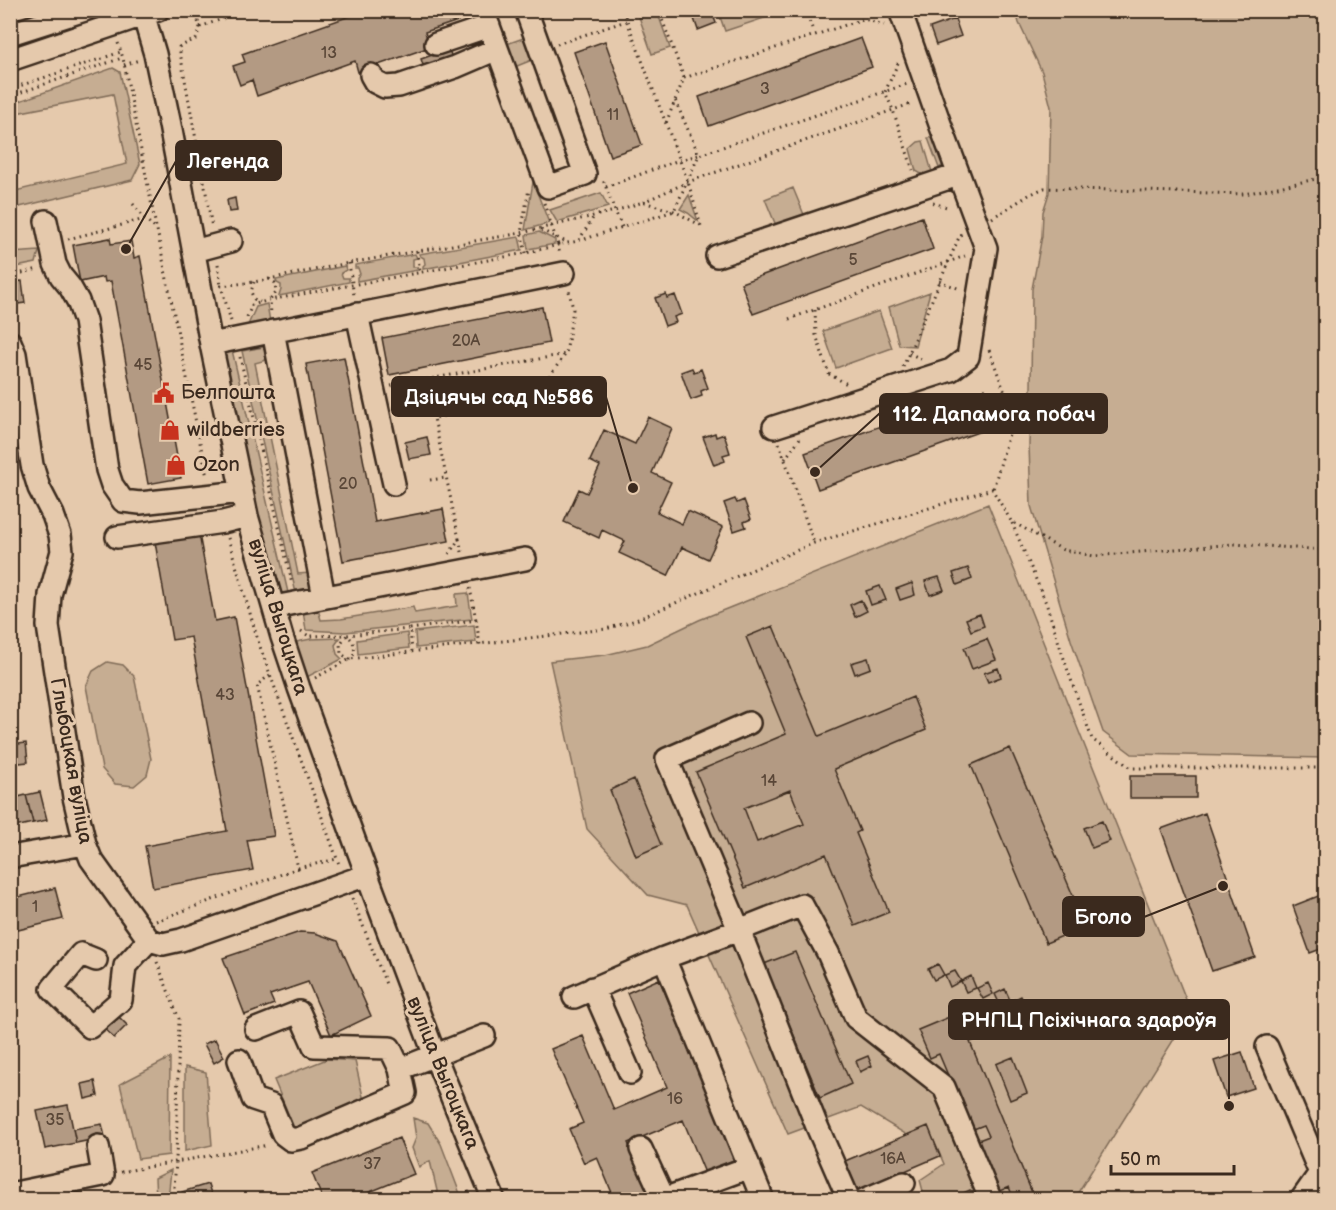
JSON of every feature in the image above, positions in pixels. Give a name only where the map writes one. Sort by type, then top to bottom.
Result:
[{"type":"street","points":[[10,34],[85,10]]},
{"type":"street","points":[[436,44],[486,18],[548,188],[585,174],[526,10]]},
{"type":"street","points":[[10,60],[148,12]]},
{"type":"street","name":"вуліца Выгоцкага","points":[[148,12],[195,251],[210,344],[247,516],[282,637],[366,875],[435,1056],[494,1200]]},
{"type":"street","points":[[774,427],[951,370],[968,357],[986,248],[949,178],[891,14]]},
{"type":"street","points":[[371,75],[375,82],[385,87],[399,86],[455,67],[497,49]]},
{"type":"street","points":[[179,169],[218,159]]},
{"type":"street","points":[[717,256],[949,178]]},
{"type":"street","points":[[46,221],[55,264],[78,301],[85,321],[107,470],[112,485],[123,501],[140,503],[242,492]]},
{"type":"street","points":[[195,251],[231,241]]},
{"type":"street","points":[[210,344],[564,273]]},
{"type":"street","points":[[357,315],[394,484]]},
{"type":"street","points":[[273,331],[324,597]]},
{"type":"street","name":"Глыбоцкая вуліца","points":[[10,342],[15,354],[32,465],[39,488],[60,535],[62,551],[50,595],[48,626],[74,797],[85,844],[91,859],[144,934]]},
{"type":"street","points":[[117,537],[223,522],[247,516]]},
{"type":"street","points":[[274,607],[525,559]]},
{"type":"street","points":[[749,723],[667,759],[849,1200]]},
{"type":"street","points":[[10,857],[85,844]]},
{"type":"street","points":[[96,960],[81,954],[52,989],[90,1027],[121,1000],[125,966],[144,934],[163,944],[181,940],[366,875]]},
{"type":"street","points":[[630,1073],[583,993],[664,958],[802,905],[828,953],[856,1018],[944,1087],[989,1196]]},
{"type":"street","points":[[664,958],[763,1200]]},
{"type":"street","points":[[238,1060],[253,1099],[271,1105],[283,1134],[291,1140],[301,1138],[405,1093],[400,1069],[390,1048],[314,1046],[299,1012],[256,1029]]},
{"type":"street","points":[[400,1069],[484,1036]]},
{"type":"street","points":[[1268,1047],[1320,1173],[1301,1200]]},
{"type":"street","points":[[10,1194],[103,1175],[98,1146]]},
{"type":"street","points":[[640,1149],[664,1199],[750,1167]]},
{"type":"street","points":[[864,1200],[904,1183]]},
{"type":"path","points":[[194,10],[200,27],[247,10]]},
{"type":"path","points":[[197,19],[220,10]]},
{"type":"path","points":[[623,10],[688,182],[701,226],[674,211],[643,202]]},
{"type":"path","points":[[661,10],[684,78],[666,124]]},
{"type":"path","points":[[805,10],[812,28]]},
{"type":"path","points":[[684,78],[864,19],[884,25],[891,14]]},
{"type":"path","points":[[552,45],[626,21]]},
{"type":"path","points":[[10,89],[120,52]]},
{"type":"path","points":[[10,96],[123,58]]},
{"type":"path","points":[[902,74],[898,63],[885,92],[919,188],[926,201],[950,208]]},
{"type":"path","points":[[124,65],[210,495]]},
{"type":"path","points":[[606,186],[913,81]]},
{"type":"path","points":[[909,94],[915,112]]},
{"type":"path","points":[[540,193],[558,245],[674,211],[699,155],[675,100]]},
{"type":"path","points":[[480,645],[476,620],[347,635],[309,636],[301,632],[236,339],[221,286],[254,282],[349,262],[521,233],[615,211],[643,202],[688,182],[920,100]]},
{"type":"path","points":[[602,176],[622,227]]},
{"type":"path","points":[[1029,195],[1044,189],[1244,194],[1326,177]]},
{"type":"path","points":[[949,178],[950,208],[953,217]]},
{"type":"path","points":[[525,253],[521,233],[530,181]]},
{"type":"path","points":[[133,204],[157,230]]},
{"type":"path","points":[[578,241],[594,216]]},
{"type":"path","points":[[50,243],[145,219]]},
{"type":"path","points":[[957,226],[963,245]]},
{"type":"path","points":[[540,229],[557,238]]},
{"type":"path","points":[[899,374],[960,235]]},
{"type":"path","points":[[789,319],[986,248]]},
{"type":"path","points":[[417,252],[420,272]]},
{"type":"path","points":[[349,262],[357,315]]},
{"type":"path","points":[[10,274],[22,273]]},
{"type":"path","points":[[269,279],[274,283],[276,293],[270,300],[273,331]]},
{"type":"path","points":[[939,281],[967,292],[975,313]]},
{"type":"path","points":[[254,282],[251,292],[254,299],[260,303]]},
{"type":"path","points":[[815,310],[816,335],[830,374],[849,385]]},
{"type":"path","points":[[987,344],[1014,417],[992,489],[1011,521],[1046,603],[1092,739],[1131,768],[1326,768]]},
{"type":"path","points":[[909,353],[931,364]]},
{"type":"path","points":[[448,554],[459,539],[434,418],[533,398],[567,354]]},
{"type":"path","points":[[774,427],[814,543]]},
{"type":"path","points":[[430,480],[446,478]]},
{"type":"path","points":[[347,635],[340,644],[341,654],[350,659],[606,629],[636,620],[814,543],[992,489]]},
{"type":"path","points":[[1011,521],[1063,550],[1094,556],[1234,544],[1326,550]]},
{"type":"path","points":[[410,629],[412,651]]},
{"type":"path","points":[[299,688],[350,659],[355,653],[353,641],[347,635]]},
{"type":"path","points":[[259,644],[282,637]]},
{"type":"path","points":[[270,675],[257,685],[298,868]]},
{"type":"path","points":[[172,1200],[176,1162],[178,1019],[144,934],[298,868],[337,859]]},
{"type":"path","points":[[103,1175],[291,1140]]},
{"type":"shaded area","points":[[781,10],[782,12],[725,31],[718,11]]},
{"type":"shaded area","points":[[637,11],[657,11],[670,48],[652,54]]},
{"type":"shaded area","points":[[1016,11],[1325,11],[1325,758],[1132,754],[1103,732],[1071,640],[1031,506],[1029,444],[1032,289],[1042,236],[1043,212],[1049,193],[1051,107],[1042,72],[1019,23]]},
{"type":"shaded area","points":[[529,36],[537,58],[512,68],[504,45]]},
{"type":"shaded area","points":[[113,68],[120,72],[140,164],[132,180],[11,209],[11,192],[127,164],[113,94],[11,114],[11,104]]},
{"type":"shaded area","points":[[935,137],[946,163],[939,168],[928,138]]},
{"type":"shaded area","points":[[923,141],[932,172],[923,175],[916,171],[910,149]]},
{"type":"shaded area","points":[[533,182],[549,223],[525,230]]},
{"type":"shaded area","points":[[793,188],[805,217],[777,228],[765,199]]},
{"type":"shaded area","points":[[601,193],[608,207],[557,222],[550,210]]},
{"type":"shaded area","points":[[689,195],[698,221],[680,209]]},
{"type":"shaded area","points":[[539,232],[555,240],[555,244],[528,249],[526,235]]},
{"type":"shaded area","points":[[519,237],[522,250],[423,269],[424,258],[419,254]]},
{"type":"shaded area","points":[[39,251],[36,263],[11,268],[11,253]]},
{"type":"shaded area","points":[[415,254],[417,258],[413,259],[413,267],[417,267],[418,270],[357,281],[360,274],[355,265]]},
{"type":"shaded area","points":[[345,266],[346,270],[341,273],[343,278],[349,278],[349,282],[279,296],[281,285],[276,280]]},
{"type":"shaded area","points":[[930,292],[915,346],[899,345],[889,307]]},
{"type":"shaded area","points":[[267,304],[270,322],[248,325],[256,307]]},
{"type":"shaded area","points":[[879,311],[892,348],[836,368],[823,331]]},
{"type":"shaded area","points":[[264,347],[266,360],[255,363],[298,574],[310,573],[314,586],[301,593],[295,589],[242,351]]},
{"type":"shaded area","points":[[232,350],[289,597],[278,596],[222,358]]},
{"type":"shaded area","points":[[988,504],[1191,1012],[1074,1199],[916,1199],[923,1191],[920,1180],[944,1164],[928,1127],[907,1135],[861,1107],[788,1134],[687,905],[648,895],[587,829],[550,661],[605,655],[647,645],[699,620]]},
{"type":"shaded area","points":[[468,593],[472,619],[345,632],[306,630],[303,611],[318,609],[321,620],[341,619],[413,607],[415,613],[457,606],[456,594]]},
{"type":"shaded area","points":[[474,625],[476,642],[416,648],[415,632]]},
{"type":"shaded area","points":[[407,633],[409,648],[358,654],[357,640]]},
{"type":"shaded area","points":[[340,638],[335,645],[337,654],[342,659],[303,679],[291,643],[311,639]]},
{"type":"shaded area","points":[[107,662],[123,665],[134,676],[151,759],[147,775],[134,786],[115,784],[102,769],[86,686],[93,671]]},
{"type":"shaded area","points":[[170,1058],[169,1155],[138,1159],[120,1084]]},
{"type":"shaded area","points":[[327,1059],[355,1061],[364,1101],[295,1130],[274,1080]]},
{"type":"shaded area","points":[[185,1067],[206,1072],[212,1145],[185,1151]]},
{"type":"shaded area","points":[[413,1118],[428,1123],[441,1144],[462,1199],[428,1199],[438,1195],[430,1161],[419,1167],[412,1148],[416,1138]]},
{"type":"shaded area","points":[[171,1170],[168,1199],[156,1199],[155,1178]]},
{"type":"building","points":[[367,10],[454,10],[458,21],[425,32],[430,47],[358,72],[355,61],[257,96],[252,80],[240,85],[233,66],[245,62],[242,54]]},
{"type":"building","points":[[691,10],[711,10],[716,23],[698,30]]},
{"type":"building","points":[[955,19],[961,36],[936,45],[930,28]]},
{"type":"building","points":[[861,38],[872,67],[709,126],[699,97]]},
{"type":"building","points":[[605,41],[642,145],[610,156],[574,52]]},
{"type":"building","points":[[449,49],[453,62],[425,71],[421,59]]},
{"type":"building","points":[[235,198],[237,211],[229,212],[227,200]]},
{"type":"building","points":[[922,217],[933,249],[753,314],[741,283]]},
{"type":"building","points":[[110,238],[111,244],[131,241],[134,258],[140,256],[181,478],[148,484],[111,281],[105,282],[104,277],[80,282],[73,245]]},
{"type":"building","points":[[22,281],[25,303],[10,305],[10,282]]},
{"type":"building","points":[[666,294],[667,298],[675,295],[682,314],[674,317],[676,322],[665,326],[655,298]]},
{"type":"building","points":[[542,307],[549,343],[389,375],[382,338]]},
{"type":"building","points":[[344,357],[375,522],[443,509],[449,541],[343,561],[306,364]]},
{"type":"building","points":[[692,368],[694,372],[701,369],[708,388],[701,391],[702,396],[691,400],[681,372]]},
{"type":"building","points":[[985,389],[998,425],[818,489],[805,453]]},
{"type":"building","points":[[648,417],[672,428],[652,473],[671,482],[657,512],[682,524],[688,511],[723,527],[708,559],[682,547],[668,576],[619,553],[625,541],[602,530],[599,538],[564,522],[579,489],[587,493],[600,466],[590,461],[604,430],[635,444]]},
{"type":"building","points":[[715,433],[716,437],[724,434],[730,453],[723,455],[725,461],[714,465],[703,437]]},
{"type":"building","points":[[427,437],[431,455],[409,459],[405,442]]},
{"type":"building","points":[[735,499],[737,503],[744,500],[751,519],[744,522],[746,527],[734,531],[724,503]]},
{"type":"building","points":[[199,534],[215,621],[234,617],[274,836],[247,840],[253,870],[153,888],[145,846],[227,831],[191,637],[172,640],[155,542]]},
{"type":"building","points":[[968,568],[972,579],[957,585],[953,573]]},
{"type":"building","points":[[939,577],[944,590],[930,595],[925,581]]},
{"type":"building","points":[[912,583],[915,595],[900,600],[896,589]]},
{"type":"building","points":[[880,586],[886,600],[871,605],[866,591]]},
{"type":"building","points":[[861,600],[867,611],[855,617],[850,605]]},
{"type":"building","points":[[980,614],[984,626],[971,631],[966,619]]},
{"type":"building","points":[[773,626],[819,736],[913,697],[926,730],[834,769],[860,831],[856,833],[889,912],[855,926],[826,854],[745,888],[696,772],[786,734],[746,637]],"holes":[[[790,790],[804,824],[757,842],[744,808]]]},
{"type":"building","points":[[987,639],[996,660],[972,669],[964,648]]},
{"type":"building","points":[[868,658],[871,668],[855,674],[851,663]]},
{"type":"building","points":[[998,668],[1001,677],[988,682],[984,673]]},
{"type":"building","points":[[10,680],[17,711],[10,712]]},
{"type":"building","points":[[26,743],[28,762],[10,764],[10,745]]},
{"type":"building","points":[[1010,748],[1086,926],[1046,943],[971,765]]},
{"type":"building","points":[[1130,776],[1196,776],[1196,798],[1130,798]]},
{"type":"building","points":[[634,779],[661,845],[636,856],[610,790]]},
{"type":"building","points":[[40,792],[47,820],[33,823],[26,795]]},
{"type":"building","points":[[26,795],[33,823],[10,828],[10,799]]},
{"type":"building","points":[[1205,813],[1255,957],[1212,971],[1161,829]]},
{"type":"building","points":[[1102,821],[1110,841],[1092,848],[1084,828]]},
{"type":"building","points":[[55,888],[63,919],[14,931],[10,916],[10,899]]},
{"type":"building","points":[[1326,893],[1326,947],[1310,953],[1293,906]]},
{"type":"building","points":[[300,932],[315,933],[338,941],[371,1016],[331,1035],[308,982],[270,995],[274,1004],[245,1015],[223,958]]},
{"type":"building","points":[[795,952],[851,1084],[820,1098],[764,964]]},
{"type":"building","points":[[938,964],[944,975],[934,980],[928,969]]},
{"type":"building","points":[[955,971],[961,981],[950,987],[945,975]]},
{"type":"building","points":[[971,976],[976,988],[966,992],[961,981]]},
{"type":"building","points":[[659,979],[736,1159],[705,1173],[683,1120],[628,1143],[653,1200],[615,1200],[597,1157],[584,1163],[569,1129],[583,1123],[551,1049],[583,1036],[614,1110],[667,1087],[627,993]]},
{"type":"building","points":[[988,983],[993,994],[983,999],[977,988]]},
{"type":"building","points":[[1005,989],[1010,1000],[1000,1005],[995,994]]},
{"type":"building","points":[[1021,996],[1027,1007],[1016,1012],[1011,1001]]},
{"type":"building","points":[[966,1010],[978,1039],[970,1042],[1035,1200],[1014,1200],[1009,1187],[997,1192],[976,1141],[989,1136],[984,1125],[971,1130],[939,1054],[930,1058],[918,1030]]},
{"type":"building","points":[[116,1014],[127,1025],[114,1038],[103,1028]]},
{"type":"building","points":[[215,1039],[224,1057],[214,1063],[204,1044]]},
{"type":"building","points":[[1242,1052],[1254,1088],[1226,1097],[1214,1061]]},
{"type":"building","points":[[868,1056],[872,1066],[860,1072],[856,1061]]},
{"type":"building","points":[[1013,1057],[1027,1093],[1010,1100],[996,1064]]},
{"type":"building","points":[[95,1081],[98,1096],[85,1099],[82,1084]]},
{"type":"building","points":[[68,1105],[76,1143],[45,1149],[37,1111]]},
{"type":"building","points":[[102,1124],[105,1137],[76,1143],[73,1129]]},
{"type":"building","points":[[928,1126],[940,1156],[858,1191],[845,1161]]},
{"type":"building","points":[[399,1138],[414,1174],[350,1200],[323,1200],[312,1173]]},
{"type":"building","points":[[208,1184],[213,1200],[184,1200],[182,1192]]},
{"type":"building","points":[[970,1190],[974,1200],[960,1200],[959,1195]]},
{"type":"place","name":"Легенда","points":[[126,249]]},
{"type":"place","name":"Белпошта","points":[[164,393]]},
{"type":"place","name":"wildberries","points":[[170,430]]},
{"type":"place","name":"Ozon","points":[[176,465]]},
{"type":"place","name":"112. Дапамога побач","points":[[815,472]]},
{"type":"place","name":"Дзіцячы сад №586","points":[[633,488]]},
{"type":"place","name":"Бголо","points":[[1223,886]]},
{"type":"place","name":"РНПЦ Псіхічнага здароўя","points":[[1229,1106]]}]
